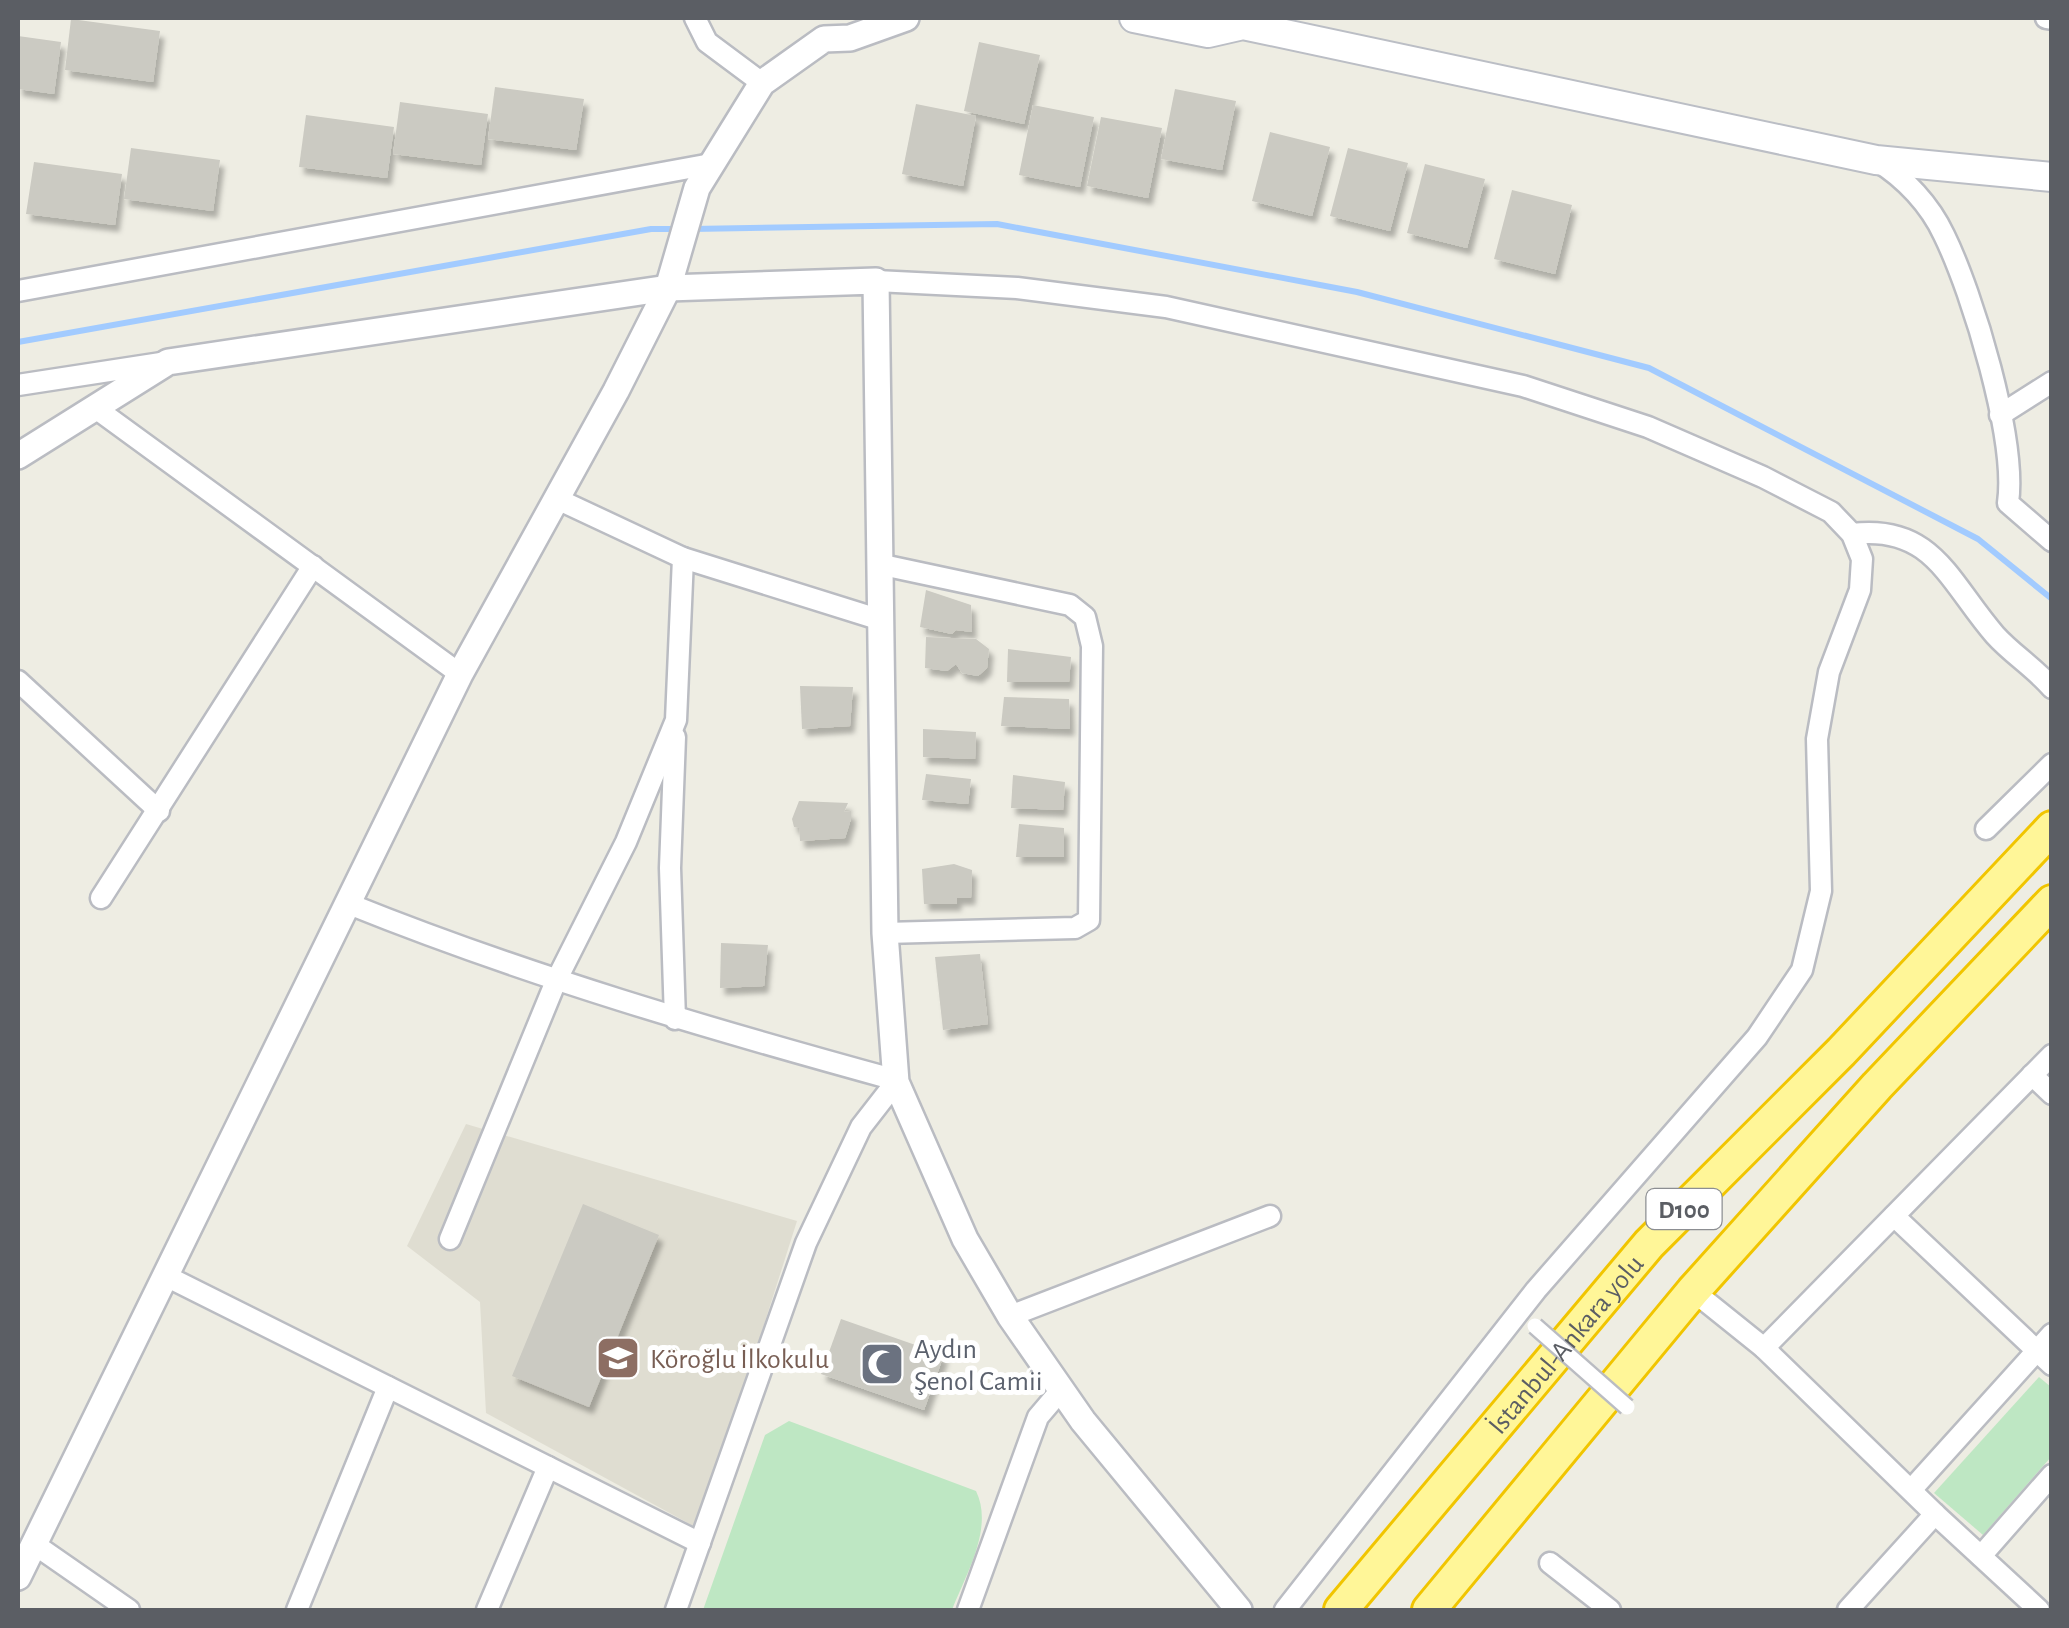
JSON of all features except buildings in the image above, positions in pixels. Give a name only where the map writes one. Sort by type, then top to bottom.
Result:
[{"type":"highway","name":"İstanbul-Ankara yolu","points":[[1340,1610],[1649,1244],[1841,1052],[2052,828]]},
{"type":"highway","name":"D100","points":[[1430,1610],[1693,1291],[1876,1086],[2052,902]]},
{"type":"main road","points":[[1134,18],[1208,33],[1253,22],[1876,160],[2052,178]]},
{"type":"street","points":[[694,18],[707,42],[762,83]]},
{"type":"street","points":[[18,1577],[460,674],[616,391],[668,288],[697,188],[762,83],[831,28],[850,38],[906,18]]},
{"type":"street","points":[[1876,160],[1900,175],[1944,233],[1975,319],[2000,415],[2009,472],[2008,504],[2052,541]]},
{"type":"street","points":[[18,291],[711,164]]},
{"type":"street","points":[[876,282],[884,933],[896,1081],[965,1239],[1010,1316],[1061,1390],[1240,1610]]},
{"type":"street","points":[[18,384],[668,288],[876,282],[1017,288],[1166,307],[1523,386],[1648,427],[1763,477],[1831,512],[1852,534],[1862,559],[1860,590],[1830,672],[1817,739],[1821,891],[1802,970],[1758,1036],[1525,1304],[1285,1610]]},
{"type":"street","points":[[18,456],[168,362]]},
{"type":"street","points":[[2000,415],[2052,382]]},
{"type":"street","points":[[94,407],[460,674]]},
{"type":"street","points":[[555,498],[683,558],[778,584],[881,620]]},
{"type":"street","points":[[1852,534],[1883,530],[1920,546],[1939,563],[1998,638],[2052,688]]},
{"type":"street","points":[[674,1019],[670,868],[683,558]]},
{"type":"street","points":[[878,564],[1070,605],[1085,617],[1092,646],[1090,920],[1076,928],[884,933]]},
{"type":"street","points":[[101,898],[313,566]]},
{"type":"street","points":[[18,681],[159,811]]},
{"type":"street","points":[[450,1239],[556,980],[626,842],[676,720]]},
{"type":"street","points":[[1986,829],[2052,764]]},
{"type":"street","points":[[349,904],[476,955],[674,1019],[896,1081]]},
{"type":"street","points":[[1764,1348],[2052,1054]]},
{"type":"street","points":[[2032,1075],[2052,1094]]},
{"type":"street","points":[[676,1610],[806,1244],[861,1127],[896,1081]]},
{"type":"street","points":[[1010,1316],[1270,1216]]},
{"type":"street","points":[[1894,1216],[2044,1359]]},
{"type":"street","points":[[166,1276],[700,1543]]},
{"type":"street","points":[[1693,1291],[1764,1348],[2038,1610]]},
{"type":"street","points":[[1534,1326],[1627,1407]]},
{"type":"street","points":[[1911,1490],[2044,1359],[2052,1334]]},
{"type":"street","points":[[298,1610],[388,1387]]},
{"type":"street","points":[[968,1610],[1038,1417],[1061,1390]]},
{"type":"street","points":[[487,1610],[548,1466]]},
{"type":"street","points":[[1981,1556],[2052,1475]]},
{"type":"street","points":[[1848,1610],[1936,1514]]},
{"type":"street","points":[[34,1544],[129,1610]]},
{"type":"street","points":[[1550,1563],[1610,1610]]},
{"type":"shaded area","name":"Köroğlu İlkokulu","points":[[466,1124],[797,1221],[699,1529],[486,1413],[480,1302],[407,1246]]},
{"type":"green space","points":[[2039,1377],[2051,1387],[2051,1457],[1983,1535],[1934,1493]]},
{"type":"green space","points":[[789,1421],[976,1491],[981,1505],[980,1535],[952,1610],[703,1610],[765,1435]]},
{"type":"waterway","points":[[692,229],[997,224],[1357,292],[1649,368],[1978,539],[2052,599]]},
{"type":"waterway","points":[[18,342],[651,229],[680,229]]},
{"type":"place","name":"Köroğlu İlkokulu","points":[[618,1358]]},
{"type":"place","name":"Aydın Şenol Camii","points":[[882,1364]]}]
